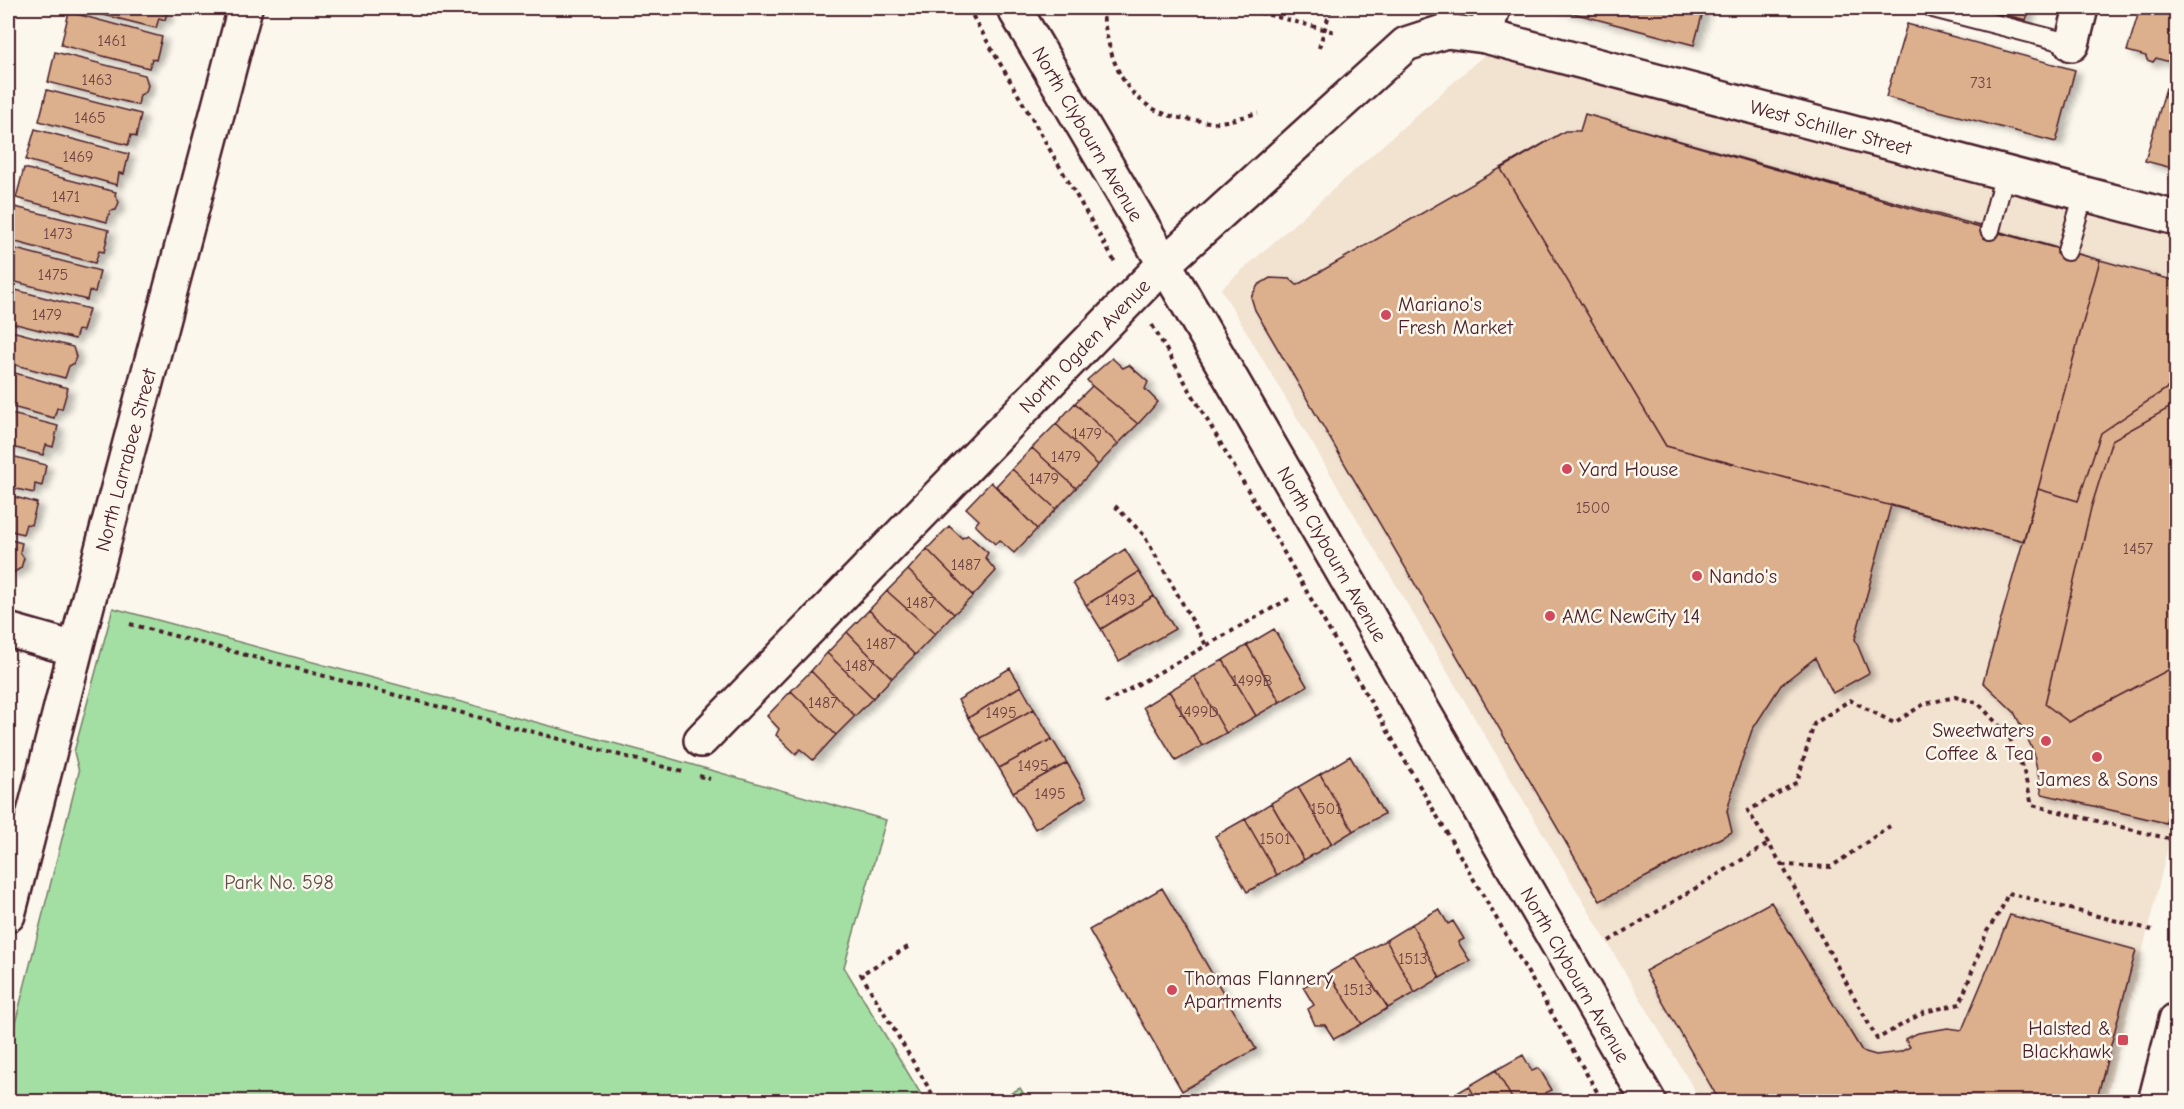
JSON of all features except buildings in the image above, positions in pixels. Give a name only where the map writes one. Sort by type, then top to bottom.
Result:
[{"type":"street","name":"North Larrabee Street","points":[[8,915],[75,649],[245,8]]},
{"type":"street","name":"North Clybourn Avenue","points":[[1014,8],[1649,1101]]},
{"type":"street","points":[[2072,44],[2081,8]]},
{"type":"street","name":"North Ogden Avenue","points":[[701,740],[1164,264],[1406,44],[1446,31],[1489,22]]},
{"type":"street","name":"West Schiller Street","points":[[1489,22],[2005,173],[2176,218]]},
{"type":"street","points":[[8,630],[75,649]]},
{"type":"street","points":[[2155,1101],[2176,1020]]},
{"type":"lane","points":[[1934,8],[2072,44]]},
{"type":"lane","points":[[1990,230],[2005,173]]},
{"type":"lane","points":[[2067,251],[2084,194]]},
{"type":"path","name":"North Clybourn Avenue","points":[[968,8],[1603,1101]]},
{"type":"path","points":[[1101,8],[1106,42],[1119,75],[1141,102],[1174,118],[1217,122],[1258,113]]},
{"type":"path","points":[[1242,8],[1335,32]]},
{"type":"path","points":[[1319,48],[1331,8]]},
{"type":"path","points":[[1115,506],[1144,535],[1206,645]]},
{"type":"path","points":[[1105,703],[1292,597]]},
{"type":"path","points":[[130,624],[710,779]]},
{"type":"path","points":[[2152,930],[2008,893],[2001,910],[1987,931],[1960,1004],[1924,1012],[1877,1039],[1782,865],[1748,811],[1797,782],[1814,724],[1850,700],[1894,723],[1924,704],[1955,697],[1978,703],[2009,736],[2024,772],[2032,805],[2174,840]]},
{"type":"path","points":[[1782,865],[1831,867],[1890,826]]},
{"type":"path","points":[[1609,940],[1768,843]]},
{"type":"path","points":[[908,947],[861,974],[937,1101]]},
{"type":"shaded area","points":[[1501,40],[2176,217],[2176,814],[2106,1101],[1701,1101],[1221,289]]},
{"type":"green space","name":"Park No. 598","points":[[113,608],[665,757],[886,820],[844,967],[925,1101],[8,1101],[8,1051],[79,772],[74,752]]},
{"type":"green space","points":[[1020,1088],[1028,1101],[997,1101]]},
{"type":"place","name":"Mariano's Fresh Market","points":[[1386,315]]},
{"type":"place","name":"Yard House","points":[[1567,469]]},
{"type":"place","name":"Nando's","points":[[1697,576]]},
{"type":"place","name":"AMC NewCity 14","points":[[1550,616]]},
{"type":"place","name":"Sweetwaters Coffee & Tea","points":[[2046,741]]},
{"type":"place","name":"James & Sons","points":[[2097,757]]},
{"type":"place","name":"Thomas Flannery Apartments","points":[[1172,990]]},
{"type":"place","name":"Halsted & Blackhawk","points":[[2123,1040]]}]
